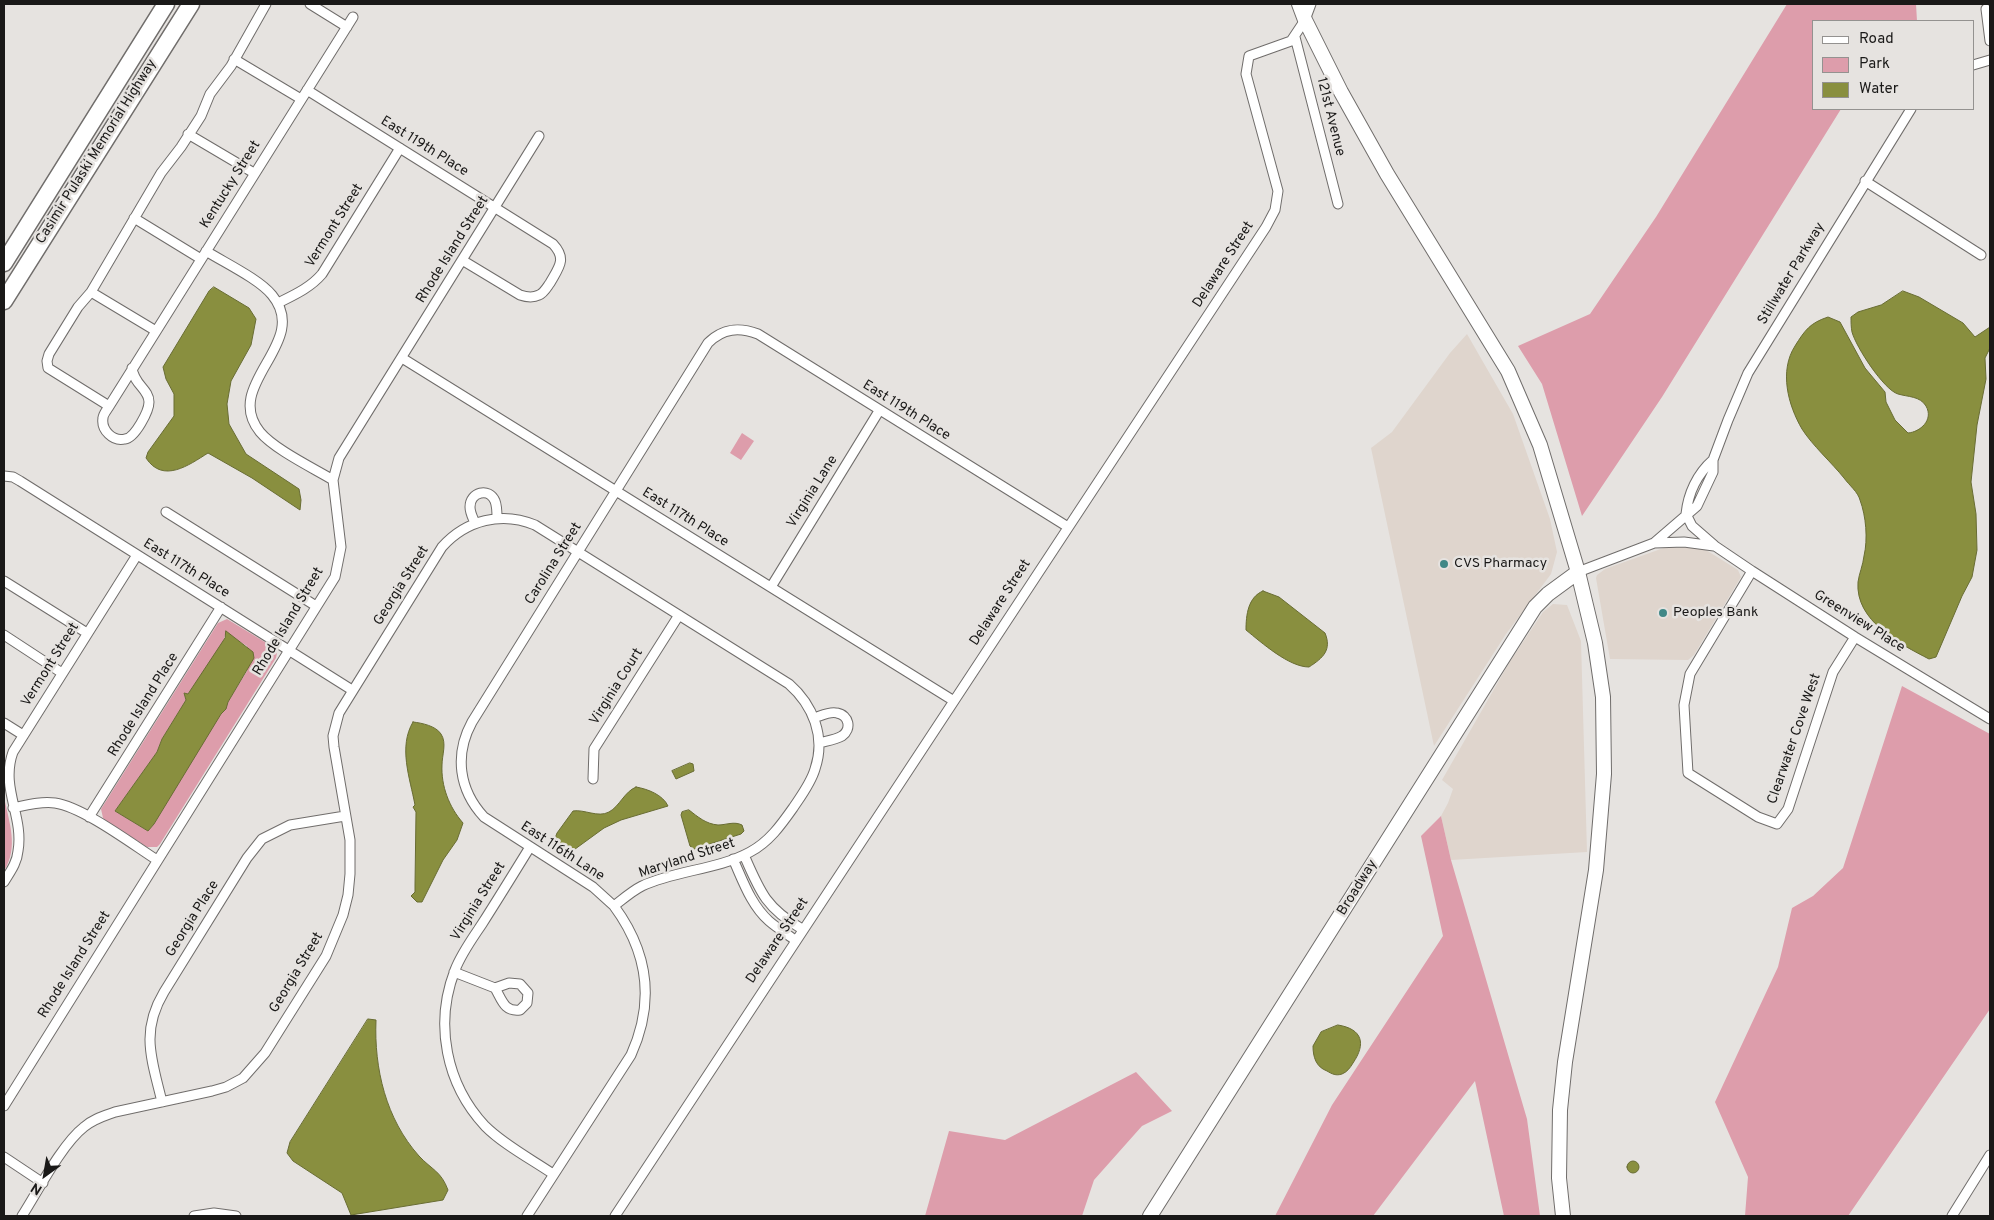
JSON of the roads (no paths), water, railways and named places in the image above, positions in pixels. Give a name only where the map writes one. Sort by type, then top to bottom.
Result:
[{"type":"highway","name":"Casimir Pulaski Memorial Highway","points":[[4,263],[166,4]]},
{"type":"highway","name":"Casimir Pulaski Memorial Highway","points":[[4,301],[191,4]]},
{"type":"main road","points":[[1299,4],[1340,92],[1387,174],[1508,370],[1540,445],[1578,572],[1595,643],[1603,696],[1604,766],[1596,870],[1565,1062],[1560,1110],[1559,1178],[1562,1216]]},
{"type":"main road","name":"Broadway","points":[[1150,1216],[1535,607],[1548,594],[1578,572]]},
{"type":"street","points":[[109,406],[48,368],[46,361],[78,307],[90,292],[161,173],[201,116],[210,94],[234,59],[266,4]]},
{"type":"street","points":[[310,4],[347,27]]},
{"type":"street","points":[[1295,37],[1305,20],[1311,4]]},
{"type":"street","points":[[1986,9],[1990,41]]},
{"type":"street","name":"Kentucky Street","points":[[132,368],[133,377],[148,396],[149,403],[148,410],[139,425],[132,436],[126,440],[112,436],[105,430],[103,419],[109,406],[132,368],[204,255],[254,173],[353,17]]},
{"type":"street","name":"121st Avenue","points":[[1295,37],[1338,204]]},
{"type":"street","name":"Delaware Street","points":[[615,1216],[802,929],[1266,227],[1275,210],[1278,191],[1246,74],[1249,56],[1291,41],[1295,37]]},
{"type":"street","points":[[234,59],[301,99]]},
{"type":"street","points":[[1974,64],[1990,60]]},
{"type":"street","name":"East 119th Place","points":[[307,90],[553,244],[560,254],[560,267],[544,292],[539,296],[530,297],[520,295],[462,260]]},
{"type":"street","name":"Stillwater Parkway","points":[[1686,514],[1687,501],[1703,469],[1713,460],[1748,373],[1909,110]]},
{"type":"street","points":[[188,134],[254,173]]},
{"type":"street","name":"Rhode Island Street","points":[[4,1106],[335,577],[340,558],[340,537],[333,480],[339,458],[539,136]]},
{"type":"street","name":"Vermont Street","points":[[278,303],[314,283],[322,274],[400,148]]},
{"type":"street","points":[[1865,181],[1981,254]]},
{"type":"street","points":[[134,218],[264,288],[278,303],[282,334],[279,343],[254,385],[250,402],[254,421],[259,431],[273,442],[333,480]]},
{"type":"street","points":[[90,292],[156,331]]},
{"type":"street","name":"East 119th Place","points":[[728,331],[740,329],[758,334],[1068,527]]},
{"type":"street","name":"Carolina Street","points":[[494,824],[470,800],[464,785],[460,761],[464,739],[472,722],[708,343],[714,337],[728,331]]},
{"type":"street","name":"East 117th Place","points":[[402,358],[954,701]]},
{"type":"street","name":"Virginia Lane","points":[[771,587],[879,411]]},
{"type":"street","name":"East 117th Place","points":[[4,476],[13,477],[352,690]]},
{"type":"street","points":[[475,523],[470,504],[478,493],[486,493],[495,501],[497,518]]},
{"type":"street","points":[[166,512],[316,606]]},
{"type":"street","points":[[1578,572],[1654,543],[1686,514]]},
{"type":"street","name":"Greenview Place","points":[[1686,514],[1692,526],[1715,546],[1752,571],[1855,637],[1990,719]]},
{"type":"street","name":"Georgia Street","points":[[22,1216],[70,1141],[85,1126],[98,1118],[115,1112],[226,1087],[242,1078],[265,1053],[326,956],[338,931],[348,895],[350,874],[350,840],[335,761],[334,736],[339,713],[442,547],[454,535],[475,523],[497,518],[517,519],[536,525],[578,551]]},
{"type":"street","name":"Greenview Place","points":[[1654,543],[1684,542],[1715,546]]},
{"type":"street","points":[[578,551],[679,615]]},
{"type":"street","name":"Vermont Street","points":[[4,882],[14,866],[18,852],[19,836],[8,784],[8,768],[13,752],[138,555]]},
{"type":"street","name":"Clearwater Cove West","points":[[1752,571],[1690,674],[1684,704],[1688,773],[1758,817],[1777,824],[1788,809],[1833,672],[1855,637]]},
{"type":"street","points":[[4,581],[87,633]]},
{"type":"street","name":"Rhode Island Place","points":[[89,817],[221,607]]},
{"type":"street","name":"Maryland Street","points":[[614,906],[632,892],[646,885],[733,859],[756,848],[772,835],[793,808],[812,777],[818,760],[819,743],[814,718],[806,702],[788,684],[679,615]]},
{"type":"street","name":"Virginia Court","points":[[593,778],[594,749],[679,615]]},
{"type":"street","points":[[4,635],[62,673]]},
{"type":"street","points":[[814,718],[833,712],[846,717],[848,722],[847,731],[844,735],[819,743]]},
{"type":"street","points":[[4,723],[23,735]]},
{"type":"street","points":[[13,808],[40,802],[53,802],[75,808],[158,860]]},
{"type":"street","name":"Georgia Place","points":[[162,1102],[150,1046],[149,1031],[153,1011],[247,858],[262,839],[290,824],[345,816]]},
{"type":"street","name":"East 116th Lane","points":[[494,824],[593,887],[614,906]]},
{"type":"street","name":"Virginia Street","points":[[530,847],[460,959],[446,1000],[444,1030],[447,1054],[455,1079],[466,1102],[486,1127],[499,1138],[553,1174]]},
{"type":"street","points":[[744,855],[759,890],[770,906],[783,918],[802,929]]},
{"type":"street","points":[[733,859],[748,893],[759,909],[770,922],[795,940]]},
{"type":"street","points":[[527,1216],[631,1055],[644,1019],[646,997],[640,958],[628,926],[614,906]]},
{"type":"street","points":[[454,972],[495,988]]},
{"type":"street","points":[[1952,1216],[1990,1155]]},
{"type":"street","points":[[4,1157],[43,1182]]},
{"type":"street","points":[[194,1216],[214,1213],[236,1216]]},
{"type":"water","points":[[214,287],[249,308],[256,319],[251,345],[231,381],[227,404],[229,424],[246,454],[299,489],[300,510],[252,478],[208,453],[185,467],[168,471],[160,470],[153,466],[146,458],[148,452],[174,416],[174,394],[166,379],[163,367],[209,291]]},
{"type":"water","points":[[1903,291],[1919,297],[1963,323],[1975,337],[1990,327],[1990,348],[1985,358],[1986,379],[1977,425],[1971,482],[1976,514],[1977,550],[1972,577],[1936,657],[1929,659],[1905,646],[1882,630],[1864,608],[1859,596],[1858,582],[1863,563],[1866,528],[1859,497],[1802,429],[1789,399],[1786,377],[1790,356],[1802,336],[1808,328],[1828,317],[1840,322],[1865,368],[1885,392],[1886,402],[1895,420],[1908,433],[1921,428],[1928,416],[1926,406],[1920,400],[1898,394],[1885,385],[1865,357],[1851,328],[1851,317],[1858,312],[1881,305]]},
{"type":"water","points":[[1263,591],[1279,597],[1325,633],[1327,649],[1322,657],[1309,667],[1284,659],[1246,630],[1247,613],[1251,602]]},
{"type":"water","points":[[226,631],[253,652],[254,658],[228,702],[226,709],[221,714],[148,831],[115,811],[157,752],[162,739],[186,700],[184,693],[188,694],[225,638]]},
{"type":"water","points":[[413,722],[432,727],[439,731],[443,738],[443,781],[450,803],[463,823],[457,840],[443,860],[422,902],[417,902],[411,896],[415,892],[416,812],[413,807],[415,805],[406,763],[406,742]]},
{"type":"water","points":[[690,763],[693,764],[694,771],[676,779],[672,771]]},
{"type":"water","points":[[636,787],[655,793],[668,806],[621,820],[604,828],[571,852],[561,848],[554,841],[557,833],[573,811],[605,814]]},
{"type":"water","points":[[689,810],[702,820],[710,823],[742,825],[744,831],[741,834],[694,849],[690,846],[681,815],[682,812]]},
{"type":"water","points":[[368,1019],[376,1020],[377,1057],[384,1093],[390,1110],[408,1142],[419,1156],[439,1175],[448,1190],[443,1200],[351,1215],[342,1193],[293,1161],[287,1153],[290,1142]]},
{"type":"water","points":[[1338,1025],[1353,1030],[1360,1038],[1361,1044],[1351,1067],[1338,1075],[1332,1074],[1320,1067],[1315,1058],[1313,1046],[1321,1032]]},
{"type":"water","points":[[1631,1161],[1635,1161],[1639,1167],[1635,1173],[1631,1173],[1627,1169],[1627,1165]]},
{"type":"place","name":"CVS Pharmacy","points":[[1444,564]]},
{"type":"place","name":"Peoples Bank","points":[[1663,613]]}]
